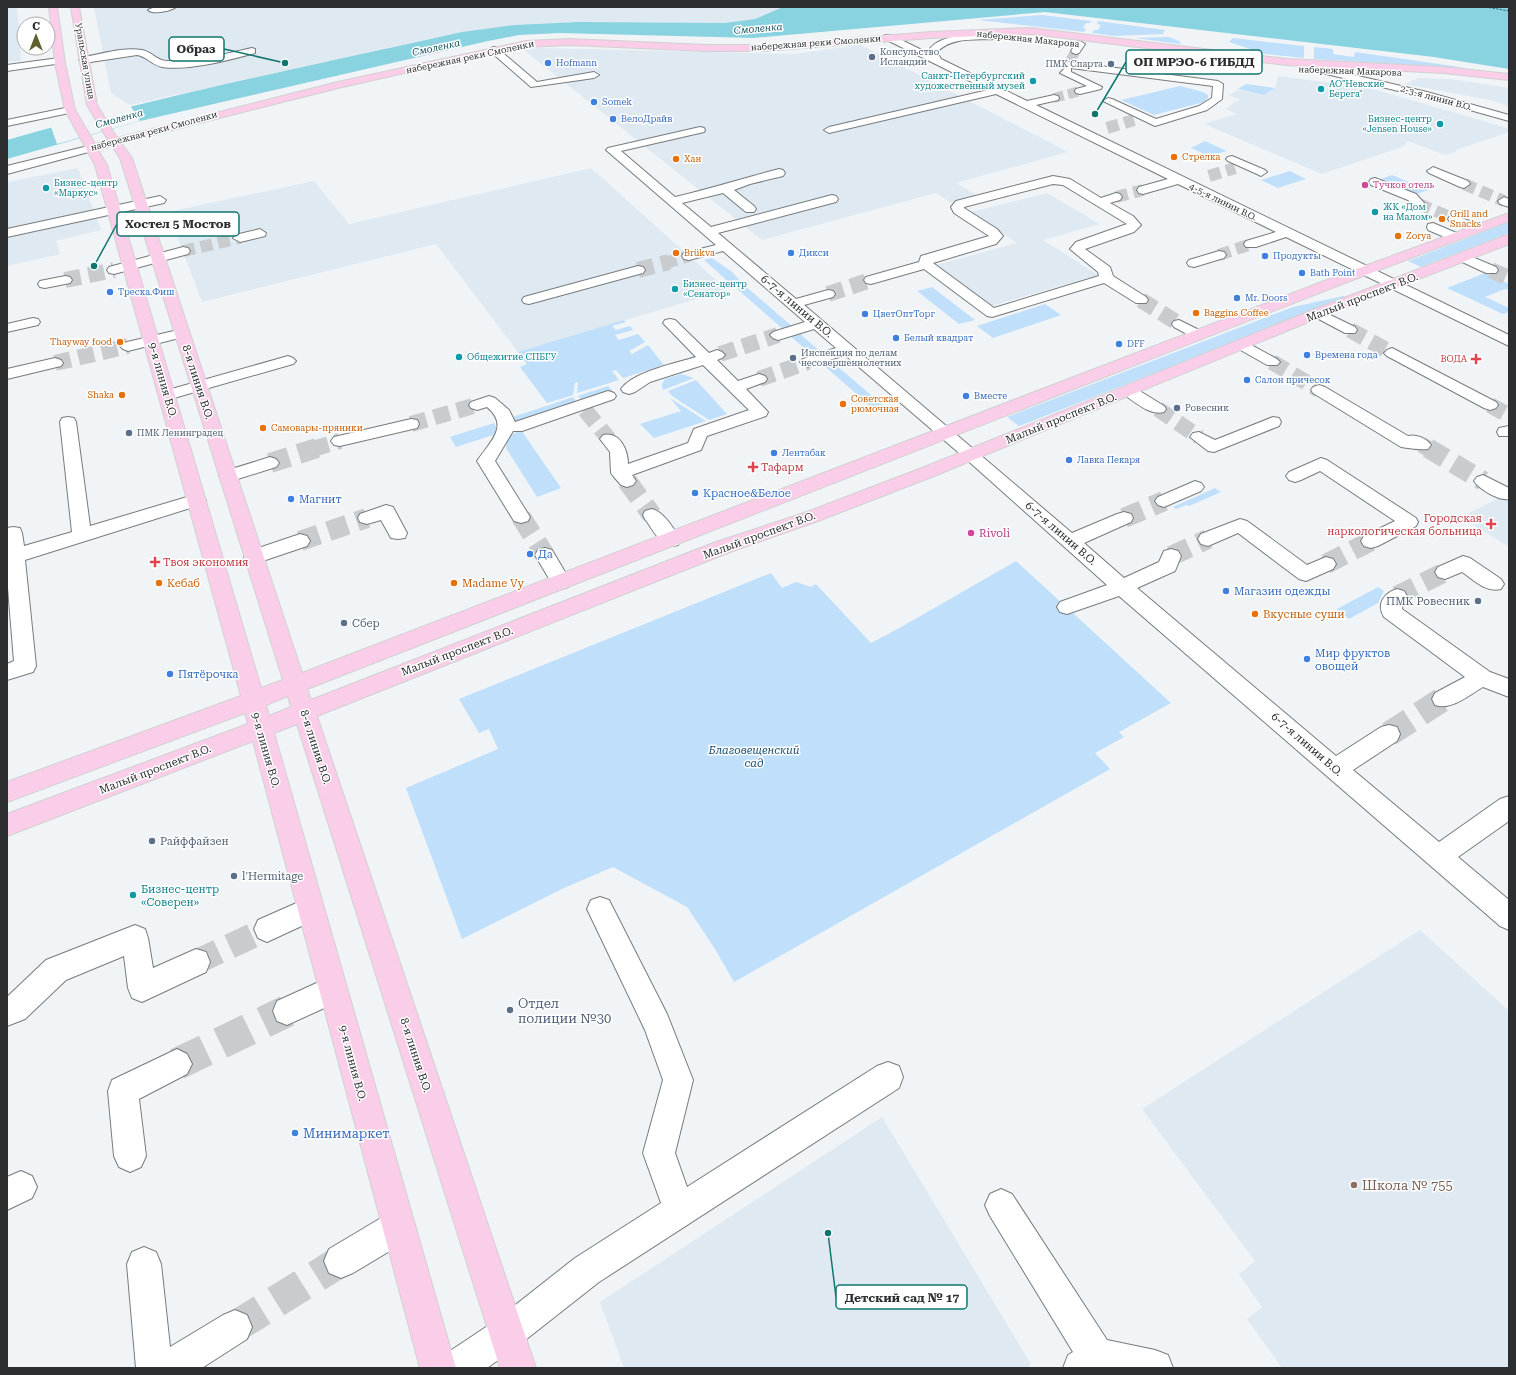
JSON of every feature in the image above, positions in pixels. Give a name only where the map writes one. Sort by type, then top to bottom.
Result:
[{"type":"main road","points":[[53,7],[59,61],[70,110]]},
{"type":"main road","name":"Уральская улица","points":[[75,7],[90,98],[106,130]]},
{"type":"main road","name":"набережная Макарова","points":[[968,33],[1031,31],[1322,67],[1449,75],[1509,83]]},
{"type":"main road","name":"набережная Макарова","points":[[968,33],[1006,35],[1078,48],[1271,68],[1322,67],[1443,70],[1509,77]]},
{"type":"main road","name":"набережная реки Смоленки","points":[[92,148],[338,85],[526,44],[555,42],[707,48],[765,48],[888,37],[968,33]]},
{"type":"main road","name":"9-я линия В.О.","points":[[70,110],[101,164],[114,210],[122,267],[151,340],[167,395],[438,1368]]},
{"type":"main road","name":"8-я линия В.О.","points":[[106,130],[126,158],[304,712],[518,1368]]},
{"type":"main road","points":[[7,792],[252,701],[295,683],[671,540],[1363,271],[1509,217]]},
{"type":"main road","name":"Малый проспект В.О.","points":[[7,825],[304,712],[716,550],[811,517],[972,455],[1392,284],[1509,239]]},
{"type":"street","points":[[152,10],[172,7]]},
{"type":"street","points":[[938,62],[932,52],[935,47],[944,43],[961,39],[1006,35]]},
{"type":"street","name":"4-5-я линии В.О.","points":[[888,37],[1285,233],[1509,341]]},
{"type":"street","points":[[494,50],[535,85],[594,74]]},
{"type":"street","points":[[84,60],[134,53],[143,54],[154,62],[182,64],[201,62],[252,51]]},
{"type":"street","points":[[7,68],[59,61]]},
{"type":"street","points":[[1080,91],[1097,87],[1065,73],[1070,63],[1218,84],[1217,99],[1203,108],[1154,122],[1139,119],[1108,101]]},
{"type":"street","name":"2-3-я линии В.О.","points":[[1322,67],[1404,90],[1425,91],[1509,118]]},
{"type":"street","points":[[1404,90],[1416,83]]},
{"type":"street","points":[[829,130],[996,91]]},
{"type":"street","points":[[1025,105],[1054,98]]},
{"type":"street","points":[[7,123],[70,110]]},
{"type":"street","name":"6-7-я линии В.О.","points":[[700,130],[612,150],[972,455],[1122,587],[1509,917]]},
{"type":"street","points":[[1084,134],[1100,130]]},
{"type":"street","name":"набережная реки Смоленки","points":[[7,170],[92,148]]},
{"type":"street","points":[[1233,164],[1246,165],[1261,172]]},
{"type":"street","points":[[1433,171],[1464,184]]},
{"type":"street","points":[[673,201],[725,189],[746,181],[779,173]]},
{"type":"street","points":[[1143,190],[1203,178]]},
{"type":"street","points":[[926,264],[926,259],[991,241],[995,238],[996,236],[992,232],[958,210],[957,207],[960,204],[1053,180],[1066,182],[1129,218],[1135,225],[1129,229],[1081,245],[1077,249],[1105,270],[1106,278]]},
{"type":"street","points":[[1375,182],[1412,197],[1419,204]]},
{"type":"street","points":[[725,189],[750,209]]},
{"type":"street","points":[[1100,202],[1116,197]]},
{"type":"street","points":[[709,232],[832,199]]},
{"type":"street","points":[[7,233],[160,200]]},
{"type":"street","points":[[1454,219],[1477,228]]},
{"type":"street","points":[[1433,227],[1454,237]]},
{"type":"street","points":[[1251,244],[1285,233]]},
{"type":"street","points":[[240,238],[260,234]]},
{"type":"street","points":[[689,256],[726,246]]},
{"type":"street","points":[[122,267],[183,251]]},
{"type":"street","points":[[1194,263],[1219,255]]},
{"type":"street","points":[[1463,257],[1491,270]]},
{"type":"street","points":[[926,264],[992,313],[1106,278],[1141,300]]},
{"type":"street","points":[[871,280],[926,264]]},
{"type":"street","points":[[529,300],[638,270]]},
{"type":"street","points":[[45,284],[65,280]]},
{"type":"street","points":[[794,304],[828,294]]},
{"type":"street","points":[[1318,314],[1350,330]]},
{"type":"street","points":[[7,328],[33,322]]},
{"type":"street","points":[[609,439],[619,452],[623,477],[695,446],[700,433],[760,412],[735,387],[713,356],[670,323]]},
{"type":"street","points":[[778,335],[816,323]]},
{"type":"street","points":[[1179,324],[1198,335]]},
{"type":"street","points":[[128,346],[182,333]]},
{"type":"street","points":[[1242,345],[1272,362]]},
{"type":"street","points":[[808,362],[848,349]]},
{"type":"street","points":[[1392,353],[1490,405]]},
{"type":"street","points":[[629,389],[644,379],[713,356]]},
{"type":"street","points":[[167,395],[288,361]]},
{"type":"street","points":[[7,374],[55,363]]},
{"type":"street","points":[[735,387],[759,379]]},
{"type":"street","points":[[1319,390],[1407,443],[1413,440],[1422,445]]},
{"type":"street","points":[[1129,391],[1158,409]]},
{"type":"street","points":[[507,425],[516,426],[584,407],[608,396]]},
{"type":"street","points":[[477,405],[489,401],[506,417],[507,425],[505,432],[486,461],[521,517]]},
{"type":"street","points":[[68,422],[82,536]]},
{"type":"street","points":[[1199,437],[1214,447],[1273,422]]},
{"type":"street","points":[[340,441],[411,424]]},
{"type":"street","points":[[228,476],[270,463]]},
{"type":"street","points":[[1295,476],[1322,464],[1409,522],[1371,541]]},
{"type":"street","points":[[1483,481],[1506,494]]},
{"type":"street","points":[[1164,501],[1195,487]]},
{"type":"street","points":[[15,556],[196,500]]},
{"type":"street","points":[[366,518],[386,511],[398,533]]},
{"type":"street","points":[[652,515],[671,540]]},
{"type":"street","points":[[1071,541],[1124,518]]},
{"type":"street","points":[[1208,539],[1240,524],[1306,574],[1326,564]]},
{"type":"street","points":[[7,535],[13,533],[15,556],[13,605],[25,666],[7,672]]},
{"type":"street","points":[[254,557],[300,541]]},
{"type":"street","points":[[545,555],[561,582]]},
{"type":"street","points":[[1067,607],[1122,587],[1168,566],[1171,556]]},
{"type":"street","points":[[1444,572],[1463,563],[1494,584]]},
{"type":"street","points":[[1397,596],[1393,598],[1391,612],[1482,678],[1509,688]]},
{"type":"street","points":[[1443,699],[1482,678]]},
{"type":"street","points":[[1335,769],[1389,734]]},
{"type":"street","points":[[1438,857],[1509,808]]},
{"type":"street","points":[[267,929],[310,909]]},
{"type":"street","points":[[600,909],[657,1024],[678,1080],[659,1153],[680,1210]]},
{"type":"street","points":[[7,1012],[14,1009],[56,970],[135,938],[142,988],[196,962]]},
{"type":"street","points":[[288,1011],[332,990]]},
{"type":"street","points":[[130,1156],[123,1091],[177,1064]]},
{"type":"street","points":[[457,1368],[507,1334],[575,1278],[888,1077]]},
{"type":"street","points":[[1001,1205],[1088,1362],[1155,1368]]},
{"type":"street","points":[[341,1261],[398,1227]]},
{"type":"street","points":[[144,1264],[154,1368]]},
{"type":"street","points":[[169,1368],[235,1327]]},
{"type":"shaded area","points":[[7,7],[17,7],[16,56],[21,56],[21,61],[7,62]]},
{"type":"shaded area","points":[[94,7],[783,7],[755,19],[725,23],[578,22],[514,25],[462,32],[130,105],[111,93]]},
{"type":"shaded area","points":[[861,45],[1068,152],[956,183],[978,196],[952,203],[936,193],[762,240],[524,50],[538,48],[793,54]]},
{"type":"shaded area","points":[[1278,76],[1369,88],[1490,123],[1509,129],[1509,132],[1445,155],[1408,141],[1402,147],[1322,174],[1204,124],[1237,114],[1225,109],[1231,107],[1229,106],[1240,99],[1228,96],[1238,90],[1264,95],[1275,88]]},
{"type":"shaded area","points":[[1419,78],[1451,79],[1509,88],[1509,106],[1490,100],[1404,84]]},
{"type":"shaded area","points":[[78,168],[101,230],[56,241],[60,254],[7,266],[7,182]]},
{"type":"shaded area","points":[[591,168],[727,290],[518,352],[436,244],[202,302],[168,212],[314,181],[349,224]]},
{"type":"shaded area","points":[[1047,193],[1100,224],[1043,240],[1098,275],[991,306],[936,265],[1017,243],[971,212]]},
{"type":"shaded area","name":"Городская наркологическая больница","points":[[1509,493],[1509,547],[1461,517]]},
{"type":"shaded area","name":"Школа № 755","points":[[1420,930],[1509,1011],[1509,1368],[1282,1368],[1247,1319],[1262,1307],[1239,1274],[1255,1261],[1142,1109]]},
{"type":"shaded area","points":[[882,1117],[1031,1364],[1027,1368],[624,1368],[600,1302]]},
{"type":"green space","points":[[1042,15],[1091,21],[1090,23],[1086,23],[1083,28],[1086,29],[1084,32],[978,20]]},
{"type":"green space","points":[[1098,21],[1165,30],[1163,34],[1114,36],[1092,33],[1094,30],[1098,30],[1101,25],[1097,24]]},
{"type":"green space","points":[[1169,37],[1181,42],[1180,44],[1135,38]]},
{"type":"green space","points":[[1233,38],[1304,46],[1304,58],[1265,54],[1229,42]]},
{"type":"green space","points":[[1314,47],[1333,49],[1333,54],[1354,57],[1355,52],[1467,68],[1314,59]]},
{"type":"green space","points":[[1246,84],[1275,88],[1264,95],[1238,89]]},
{"type":"green space","points":[[1180,86],[1203,92],[1208,95],[1208,98],[1204,102],[1154,115],[1121,100]]},
{"type":"green space","points":[[1205,141],[1227,151],[1209,156],[1191,148]]},
{"type":"green space","points":[[1290,171],[1306,179],[1278,188],[1261,180]]},
{"type":"green space","points":[[1392,175],[1428,190],[1417,194],[1381,179]]},
{"type":"green space","points":[[1509,222],[1509,233],[1421,267],[1408,261]]},
{"type":"green space","points":[[712,258],[732,272],[741,282],[732,285],[704,260]]},
{"type":"green space","points":[[1485,273],[1509,284],[1509,290],[1505,289],[1485,297],[1509,308],[1509,312],[1503,314],[1447,288]]},
{"type":"green space","points":[[745,286],[793,327],[784,330],[736,288]]},
{"type":"green space","points":[[932,287],[975,320],[959,324],[917,291]]},
{"type":"green space","points":[[1343,296],[1349,298],[1019,426],[1007,417],[1293,307]]},
{"type":"green space","points":[[1045,304],[1061,315],[993,338],[977,326]]},
{"type":"green space","points":[[624,320],[626,322],[612,326],[616,330],[630,326],[633,330],[615,335],[619,340],[638,334],[645,342],[629,351],[632,354],[648,345],[664,365],[623,378],[616,370],[612,371],[619,380],[577,393],[578,382],[575,383],[573,395],[547,403],[520,367],[527,364],[518,352]]},
{"type":"green space","points":[[798,332],[823,354],[814,357],[789,335]]},
{"type":"green space","points":[[829,359],[886,408],[877,412],[820,362]]},
{"type":"green space","points":[[681,374],[694,378],[663,390],[662,384],[665,379]]},
{"type":"green space","points":[[696,380],[727,414],[709,420],[672,396],[668,391]]},
{"type":"green space","points":[[608,386],[613,391],[582,401],[578,396]]},
{"type":"green space","points":[[573,397],[577,403],[517,423],[513,417]]},
{"type":"green space","points":[[670,398],[706,421],[654,438],[640,424],[681,411]]},
{"type":"green space","points":[[494,423],[498,430],[493,435],[456,447],[450,437]]},
{"type":"green space","points":[[521,430],[561,488],[537,497],[506,448],[507,441],[510,436]]},
{"type":"green space","points":[[1215,488],[1221,492],[1189,506],[1186,505],[1176,509],[1173,507]]},
{"type":"green space","name":"Благовещенский сад","points":[[1016,561],[1171,703],[1119,732],[1124,737],[1095,753],[1110,769],[734,982],[715,949],[687,907],[613,867],[564,888],[462,939],[406,788],[498,749],[489,729],[479,733],[459,699],[771,573],[782,588],[796,582],[811,587],[816,584],[871,643]]},
{"type":"green space","points":[[1378,587],[1384,591],[1378,603],[1349,619],[1337,609]]},
{"type":"water","name":"Смоленка","points":[[783,7],[1509,7],[1509,69],[1434,57],[1045,12],[754,38],[560,33],[519,35],[140,121],[7,159],[7,140],[63,124],[177,95],[462,32],[514,25],[578,22],[725,23],[755,19]]},
{"type":"pier","points":[[130,105],[140,121],[57,144],[51,127]]},
{"type":"ferry route","points":[[1486,7],[1509,11]]},
{"type":"tunnel","points":[[1070,61],[1076,51]]},
{"type":"tunnel","points":[[1054,98],[1080,91]]},
{"type":"tunnel","points":[[1107,128],[1134,120]]},
{"type":"tunnel","points":[[1209,176],[1235,168]]},
{"type":"tunnel","points":[[1464,184],[1504,201]]},
{"type":"tunnel","points":[[1116,197],[1143,190]]},
{"type":"tunnel","points":[[1419,204],[1454,219]]},
{"type":"tunnel","points":[[183,251],[240,238]]},
{"type":"tunnel","points":[[1219,255],[1251,244]]},
{"type":"tunnel","points":[[665,263],[689,256]]},
{"type":"tunnel","points":[[638,270],[669,262]]},
{"type":"tunnel","points":[[65,280],[114,270]]},
{"type":"tunnel","points":[[1491,270],[1509,278]]},
{"type":"tunnel","points":[[828,294],[871,280]]},
{"type":"tunnel","points":[[1141,300],[1179,324]]},
{"type":"tunnel","points":[[1350,330],[1392,353]]},
{"type":"tunnel","points":[[720,354],[778,335]]},
{"type":"tunnel","points":[[55,363],[128,346]]},
{"type":"tunnel","points":[[759,379],[808,362]]},
{"type":"tunnel","points":[[1272,362],[1319,390]]},
{"type":"tunnel","points":[[411,424],[477,405]]},
{"type":"tunnel","points":[[1490,405],[1506,414]]},
{"type":"tunnel","points":[[1158,409],[1199,437]]},
{"type":"tunnel","points":[[585,410],[609,439]]},
{"type":"tunnel","points":[[313,449],[340,441]]},
{"type":"tunnel","points":[[1422,445],[1429,449]]},
{"type":"tunnel","points":[[270,463],[317,448]]},
{"type":"tunnel","points":[[1428,448],[1483,481]]},
{"type":"tunnel","points":[[627,481],[652,515]]},
{"type":"tunnel","points":[[1124,518],[1164,501]]},
{"type":"tunnel","points":[[521,517],[545,555]]},
{"type":"tunnel","points":[[300,541],[367,518]]},
{"type":"tunnel","points":[[1171,556],[1208,539]]},
{"type":"tunnel","points":[[1326,564],[1371,541]]},
{"type":"tunnel","points":[[1397,596],[1445,572]]},
{"type":"tunnel","points":[[1389,734],[1443,699]]},
{"type":"tunnel","points":[[196,962],[267,929]]},
{"type":"tunnel","points":[[177,1064],[287,1011]]},
{"type":"tunnel","points":[[235,1327],[341,1261]]},
{"type":"place","name":"Консульство Исландии","points":[[872,57]]},
{"type":"place","name":"Образ","points":[[285,63]]},
{"type":"place","name":"Hofmann","points":[[548,63]]},
{"type":"place","name":"ПМК Спарта","points":[[1111,64]]},
{"type":"place","name":"Санкт-Петербургский художественный музей","points":[[1033,81]]},
{"type":"place","name":"АО\"Невские Берега\"","points":[[1321,89]]},
{"type":"place","name":"Somek","points":[[594,102]]},
{"type":"place","name":"ОП МРЭО-6 ГИБДД","points":[[1095,114]]},
{"type":"place","name":"ВелоДрайв","points":[[613,119]]},
{"type":"place","name":"Бизнес-центр «Jensen House»","points":[[1440,124]]},
{"type":"place","name":"Стрелка","points":[[1174,157]]},
{"type":"place","name":"Хан","points":[[676,159]]},
{"type":"place","name":"Тучков отель","points":[[1365,185]]},
{"type":"place","name":"Бизнес-центр «Маркус»","points":[[46,188]]},
{"type":"place","name":"ЖК «Дом на Малом»","points":[[1375,212]]},
{"type":"place","name":"Grill and Snacks","points":[[1442,219]]},
{"type":"place","name":"Zorya","points":[[1398,236]]},
{"type":"place","name":"Brükva","points":[[676,253]]},
{"type":"place","name":"Дикси","points":[[791,253]]},
{"type":"place","name":"Продукты","points":[[1265,256]]},
{"type":"place","name":"Хостел 5 Мостов","points":[[94,266]]},
{"type":"place","name":"Bath Point","points":[[1302,273]]},
{"type":"place","name":"Бизнес-центр «Сенатор»","points":[[675,289]]},
{"type":"place","name":"Треска.Фиш","points":[[110,292]]},
{"type":"place","name":"Mr. Doors","points":[[1237,298]]},
{"type":"place","name":"Baggins Coffee","points":[[1196,313]]},
{"type":"place","name":"ЦветОптТорг","points":[[865,314]]},
{"type":"place","name":"Белый квадрат","points":[[896,338]]},
{"type":"place","name":"Thayway food","points":[[120,342]]},
{"type":"place","name":"DFF","points":[[1119,344]]},
{"type":"place","name":"Времена года","points":[[1307,355]]},
{"type":"place","name":"Общежитие СПБГУ","points":[[459,357]]},
{"type":"place","name":"Инспекция по делам несовершеннолетних","points":[[793,358]]},
{"type":"place","name":"ВОДА","points":[[1476,359]]},
{"type":"place","name":"Салон причесок","points":[[1247,380]]},
{"type":"place","name":"Shaka","points":[[122,395]]},
{"type":"place","name":"Вместе","points":[[966,396]]},
{"type":"place","name":"Советская рюмочная","points":[[843,404]]},
{"type":"place","name":"Ровесник","points":[[1177,408]]},
{"type":"place","name":"Самовары-пряники","points":[[263,428]]},
{"type":"place","name":"ПМК Ленинградец","points":[[129,433]]},
{"type":"place","name":"Лентабак","points":[[774,453]]},
{"type":"place","name":"Лавка Пекаря","points":[[1069,460]]},
{"type":"place","name":"Тафарм","points":[[753,467]]},
{"type":"place","name":"Красное&Белое","points":[[695,493]]},
{"type":"place","name":"Магнит","points":[[291,499]]},
{"type":"place","name":"Городская наркологическая больница","points":[[1491,524]]},
{"type":"place","name":"Rivoli","points":[[971,533]]},
{"type":"place","name":"Да","points":[[530,554]]},
{"type":"place","name":"Твоя экономия","points":[[155,562]]},
{"type":"place","name":"Кебаб","points":[[159,583]]},
{"type":"place","name":"Madame Vy","points":[[454,583]]},
{"type":"place","name":"Магазин одежды","points":[[1226,591]]},
{"type":"place","name":"ПМК Ровесник","points":[[1478,601]]},
{"type":"place","name":"Вкусные суши","points":[[1255,614]]},
{"type":"place","name":"Сбер","points":[[344,623]]},
{"type":"place","name":"Мир фруктов овощей","points":[[1307,659]]},
{"type":"place","name":"Пятёрочка","points":[[170,674]]},
{"type":"place","name":"Райффайзен","points":[[152,841]]},
{"type":"place","name":"l'Hermitage","points":[[234,876]]},
{"type":"place","name":"Бизнес-центр «Соверен»","points":[[133,895]]},
{"type":"place","name":"Отдел полиции №30","points":[[510,1010]]},
{"type":"place","name":"Минимаркет","points":[[295,1133]]},
{"type":"place","name":"Школа № 755","points":[[1354,1185]]},
{"type":"place","name":"Детский сад № 17","points":[[828,1233]]}]
